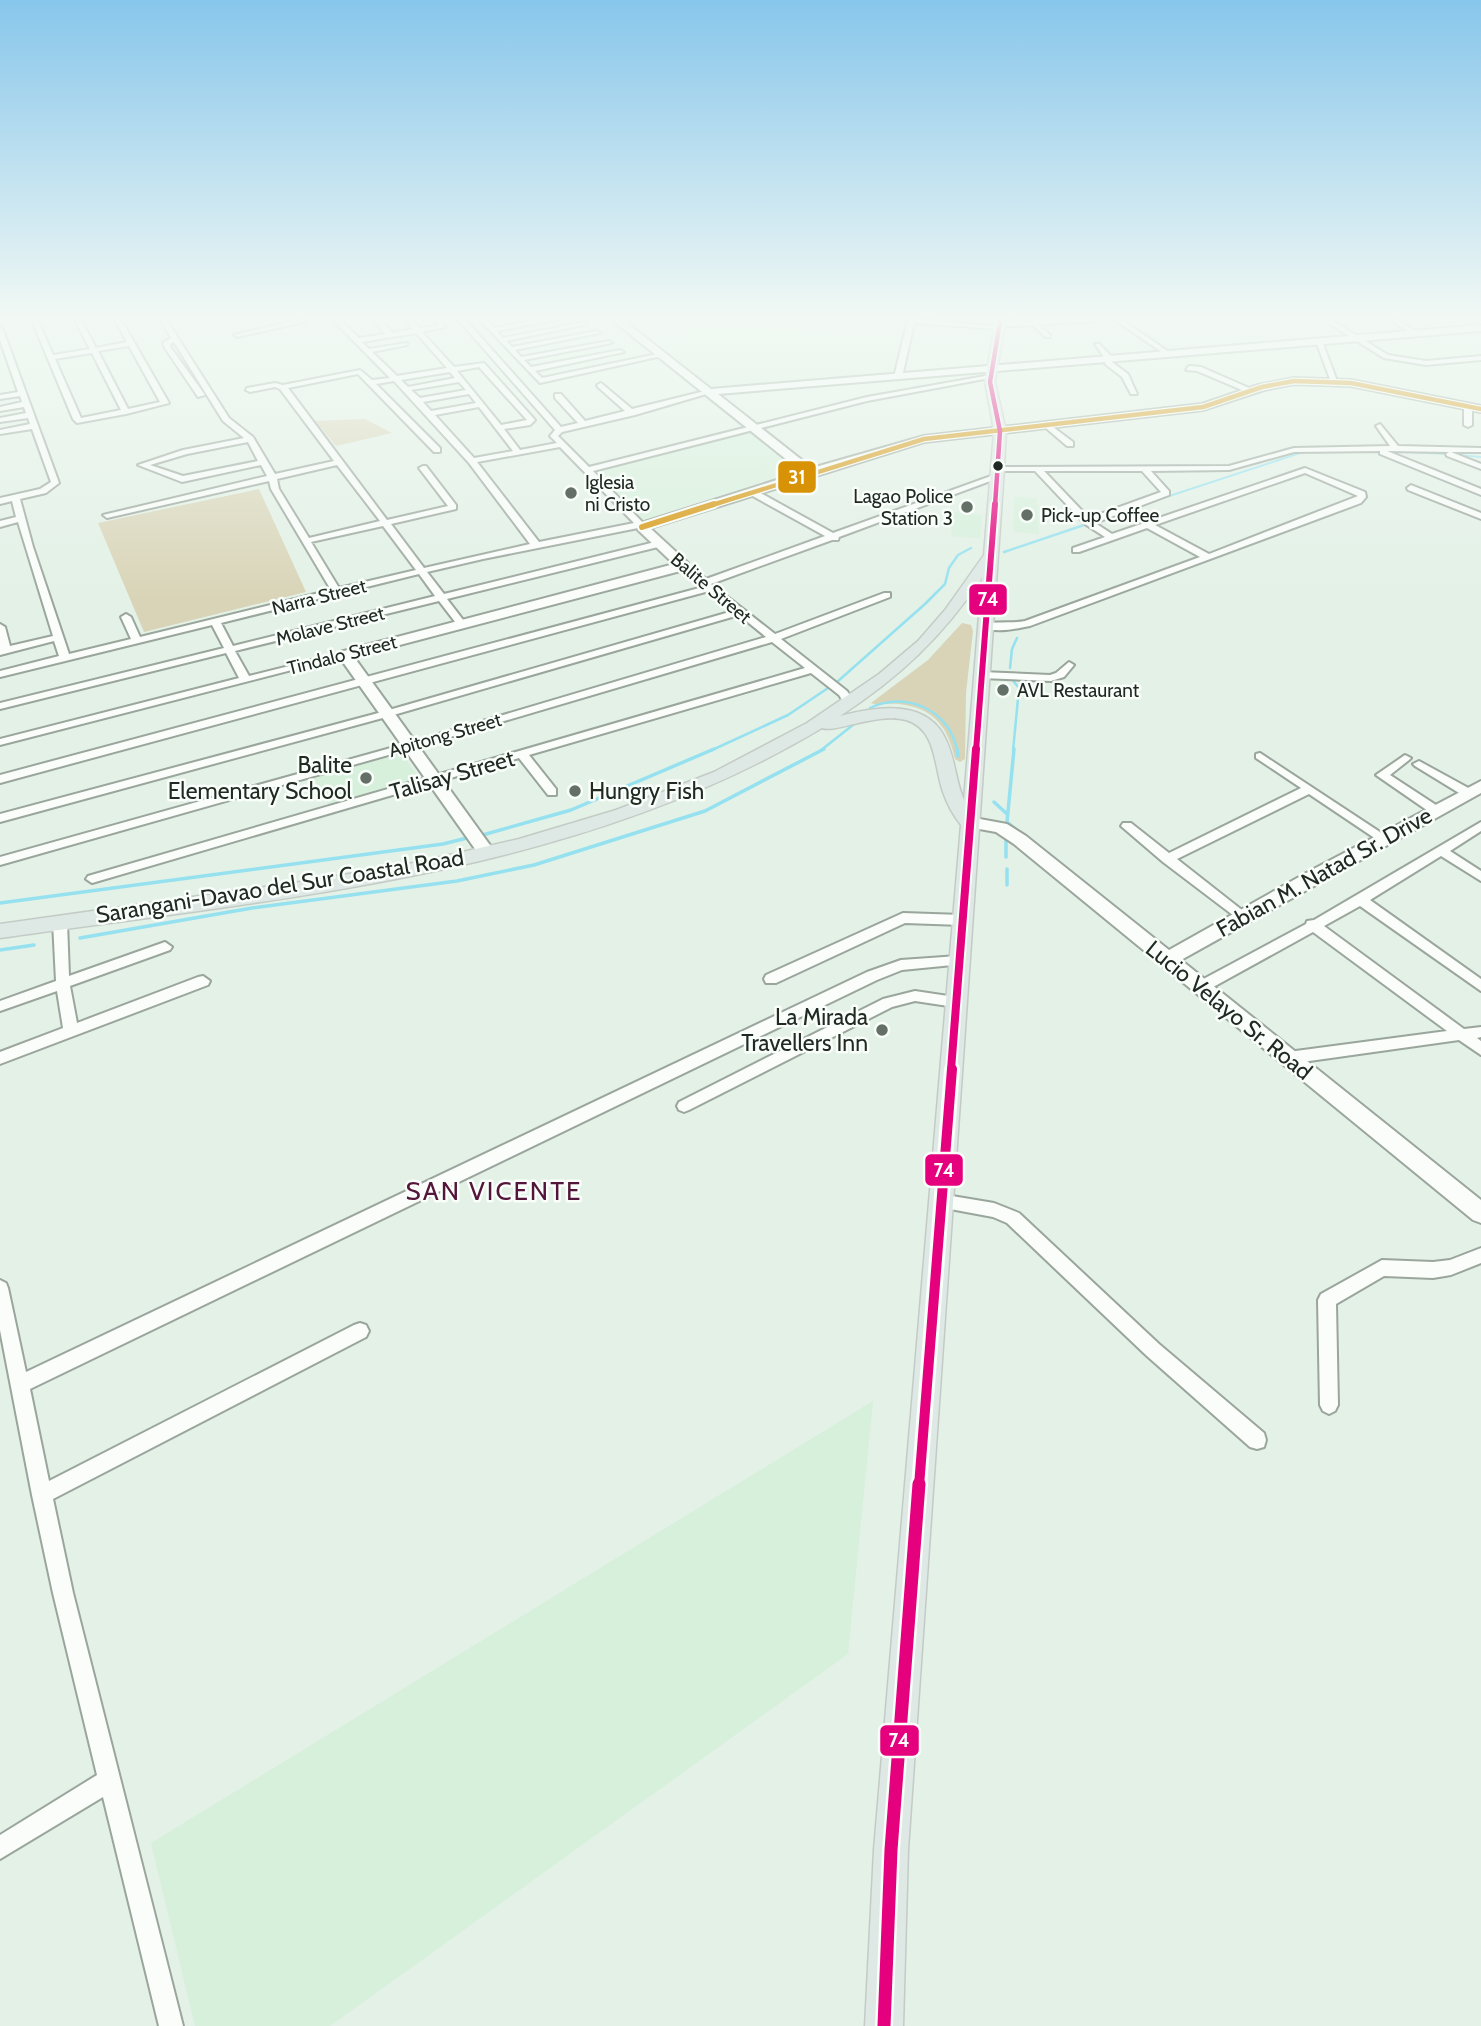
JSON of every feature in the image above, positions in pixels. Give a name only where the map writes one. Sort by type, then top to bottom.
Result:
[{"type":"main road","points":[[884,2026],[891,1850],[1000,430],[995,411]]},
{"type":"main road","name":"Sarangani-Davao del Sur Coastal Road","points":[[0,931],[379,875],[477,840],[566,831],[677,794],[723,775],[791,739],[849,702],[923,644],[947,617],[991,556]]},
{"type":"main road","name":"Sarangani-Davao del Sur Coastal Road","points":[[791,739],[848,718],[869,714],[891,713],[920,720],[935,733],[953,800],[969,822]]},
{"type":"street","points":[[0,501],[43,491],[55,483],[28,411]]},
{"type":"street","points":[[74,411],[78,421],[133,411]]},
{"type":"street","points":[[220,411],[250,439],[272,477],[275,489],[337,593]]},
{"type":"street","points":[[301,411],[462,625]]},
{"type":"street","points":[[398,411],[437,450]]},
{"type":"street","points":[[426,411],[472,461],[536,545]]},
{"type":"street","points":[[429,414],[447,411]]},
{"type":"street","points":[[486,411],[518,452]]},
{"type":"street","points":[[501,428],[531,420],[523,411]]},
{"type":"street","points":[[542,411],[559,430]]},
{"type":"street","points":[[571,411],[583,424]]},
{"type":"street","points":[[472,461],[560,445],[554,436],[559,430],[641,411]]},
{"type":"street","points":[[732,411],[811,473]]},
{"type":"street","points":[[588,470],[822,411]]},
{"type":"street","points":[[640,526],[924,439],[1174,411]]},
{"type":"street","points":[[1468,411],[1468,425]]},
{"type":"street","points":[[0,421],[30,415]]},
{"type":"street","points":[[0,432],[34,426]]},
{"type":"street","points":[[1049,426],[1070,444]]},
{"type":"street","points":[[1380,426],[1396,449]]},
{"type":"street","points":[[250,439],[186,452],[142,466],[182,479],[264,462]]},
{"type":"street","name":"Balite Street","points":[[560,445],[683,566],[833,685],[849,702]]},
{"type":"street","points":[[1372,448],[1481,492]]},
{"type":"street","points":[[0,779],[707,586],[997,473],[1037,469],[1229,468],[1294,450],[1481,450]]},
{"type":"street","points":[[1439,450],[1481,467]]},
{"type":"street","points":[[107,514],[339,462]]},
{"type":"street","points":[[306,541],[453,507],[423,468]]},
{"type":"street","points":[[1037,469],[1088,522],[1112,538]]},
{"type":"street","points":[[1088,522],[1166,493],[1146,470]]},
{"type":"street","points":[[985,626],[1009,627],[1027,624],[1358,500],[1362,494],[1305,470],[1076,550]]},
{"type":"street","points":[[1411,488],[1481,516]]},
{"type":"street","points":[[752,492],[835,538]]},
{"type":"street","points":[[16,498],[65,658]]},
{"type":"street","points":[[0,524],[21,519]]},
{"type":"street","points":[[1148,525],[1208,557]]},
{"type":"street","name":"Narra Street","points":[[0,674],[421,571],[536,545],[640,526]]},
{"type":"street","name":"Molave Street","points":[[0,706],[659,544]]},
{"type":"street","name":"Tindalo Street","points":[[0,742],[683,566]]},
{"type":"street","name":"Apitong Street","points":[[0,861],[409,746],[773,638],[887,595]]},
{"type":"street","points":[[0,818],[386,714],[740,612]]},
{"type":"street","points":[[126,617],[137,641]]},
{"type":"street","points":[[215,622],[246,679]]},
{"type":"street","points":[[0,627],[3,651],[59,637]]},
{"type":"street","points":[[345,655],[477,840]]},
{"type":"street","points":[[981,675],[1051,678],[1060,675],[1069,665]]},
{"type":"street","name":"Talisay Street","points":[[92,879],[812,668]]},
{"type":"street","points":[[522,754],[552,792]]},
{"type":"street","points":[[1261,756],[1383,838]]},
{"type":"street","points":[[1405,758],[1382,775],[1435,810]]},
{"type":"street","points":[[1419,764],[1475,789]]},
{"type":"street","points":[[1167,859],[1309,789]]},
{"type":"street","name":"Fabian M. Natad Sr. Drive","points":[[1168,960],[1475,789]]},
{"type":"street","name":"Lucio Velayo Sr. Road","points":[[969,822],[992,825],[1010,833],[1481,1213]]},
{"type":"street","points":[[1127,826],[1242,917]]},
{"type":"street","points":[[1201,987],[1312,924],[1361,900],[1480,827]]},
{"type":"street","points":[[1441,851],[1481,877]]},
{"type":"street","points":[[1361,900],[1481,986]]},
{"type":"street","points":[[771,979],[903,918],[962,919]]},
{"type":"street","points":[[60,922],[63,985],[71,1031]]},
{"type":"street","points":[[1312,924],[1481,1049]]},
{"type":"street","points":[[0,1006],[165,947]]},
{"type":"street","points":[[20,1384],[872,976],[901,965],[958,961]]},
{"type":"street","points":[[0,1058],[203,981]]},
{"type":"street","points":[[684,1106],[888,1003],[915,996],[955,1002]]},
{"type":"street","points":[[1288,1058],[1481,1032]]},
{"type":"street","points":[[940,1201],[994,1210],[1013,1218],[1153,1350],[1257,1440]]},
{"type":"street","points":[[1329,1405],[1327,1300],[1382,1268],[1433,1270],[1451,1267],[1481,1255]]},
{"type":"street","points":[[0,1288],[42,1495],[109,1780],[171,2026]]},
{"type":"street","points":[[42,1495],[360,1331]]},
{"type":"street","points":[[0,1847],[109,1780]]},
{"type":"shaded area","points":[[365,419],[392,433],[336,446],[315,421]]},
{"type":"shaded area","points":[[751,430],[800,470],[641,520],[595,469]]},
{"type":"shaded area","points":[[259,489],[306,592],[144,632],[98,523]]},
{"type":"shaded area","points":[[1014,497],[1037,498],[1039,534],[1013,532]]},
{"type":"shaded area","points":[[952,512],[982,514],[980,539],[951,536]]},
{"type":"shaded area","points":[[962,623],[971,625],[973,631],[966,693],[965,759],[960,762],[955,759],[943,729],[930,715],[911,706],[871,703],[928,660]]},
{"type":"shaded area","name":"Balite Elementary School","points":[[400,751],[420,780],[329,805],[313,777]]},
{"type":"shaded area","points":[[873,1401],[848,1654],[330,2026],[195,2026],[151,1843]]},
{"type":"waterway","points":[[1386,451],[1447,454]]},
{"type":"waterway","points":[[1148,503],[1303,452]]},
{"type":"waterway","points":[[1458,455],[1481,457]]},
{"type":"waterway","points":[[1004,552],[1087,524]]},
{"type":"waterway","points":[[710,751],[788,715],[837,682],[925,604],[945,584],[949,568],[958,555],[971,548]]},
{"type":"waterway","points":[[1010,668],[1012,649],[1017,638]]},
{"type":"waterway","points":[[1011,678],[1019,688],[1013,751]]},
{"type":"waterway","points":[[870,708],[898,702],[925,708],[946,725],[957,751]]},
{"type":"waterway","points":[[820,751],[858,721]]},
{"type":"waterway","points":[[479,836],[571,810],[714,749]]},
{"type":"waterway","points":[[80,938],[252,908],[457,881],[534,865],[705,811],[824,749]]},
{"type":"waterway","points":[[957,749],[958,756]]},
{"type":"waterway","points":[[1014,749],[1007,822],[1020,833]]},
{"type":"waterway","points":[[994,802],[1007,814]]},
{"type":"waterway","points":[[0,903],[443,844],[471,837]]},
{"type":"waterway","points":[[1006,840],[1006,857]]},
{"type":"waterway","points":[[1007,869],[1007,885]]},
{"type":"waterway","points":[[0,950],[34,945]]},
{"type":"transit line","name":"74","points":[[884,2026],[891,1850],[998,469],[1000,431],[996,411]]},
{"type":"transit line","name":"31","points":[[642,527],[875,452],[924,439],[1172,411]]},
{"type":"place","name":"Iglesia ni Cristo","points":[[571,493]]},
{"type":"place","name":"Lagao Police Station 3","points":[[967,507]]},
{"type":"place","name":"Pick-up Coffee","points":[[1027,515]]},
{"type":"place","name":"AVL Restaurant","points":[[1003,690]]},
{"type":"place","name":"Balite Elementary School","points":[[366,778]]},
{"type":"place","name":"Hungry Fish","points":[[575,791]]},
{"type":"place","name":"La Mirada Travellers Inn","points":[[882,1030]]},
{"type":"district","name":"SAN VICENTE","points":[[494,1191]]}]
